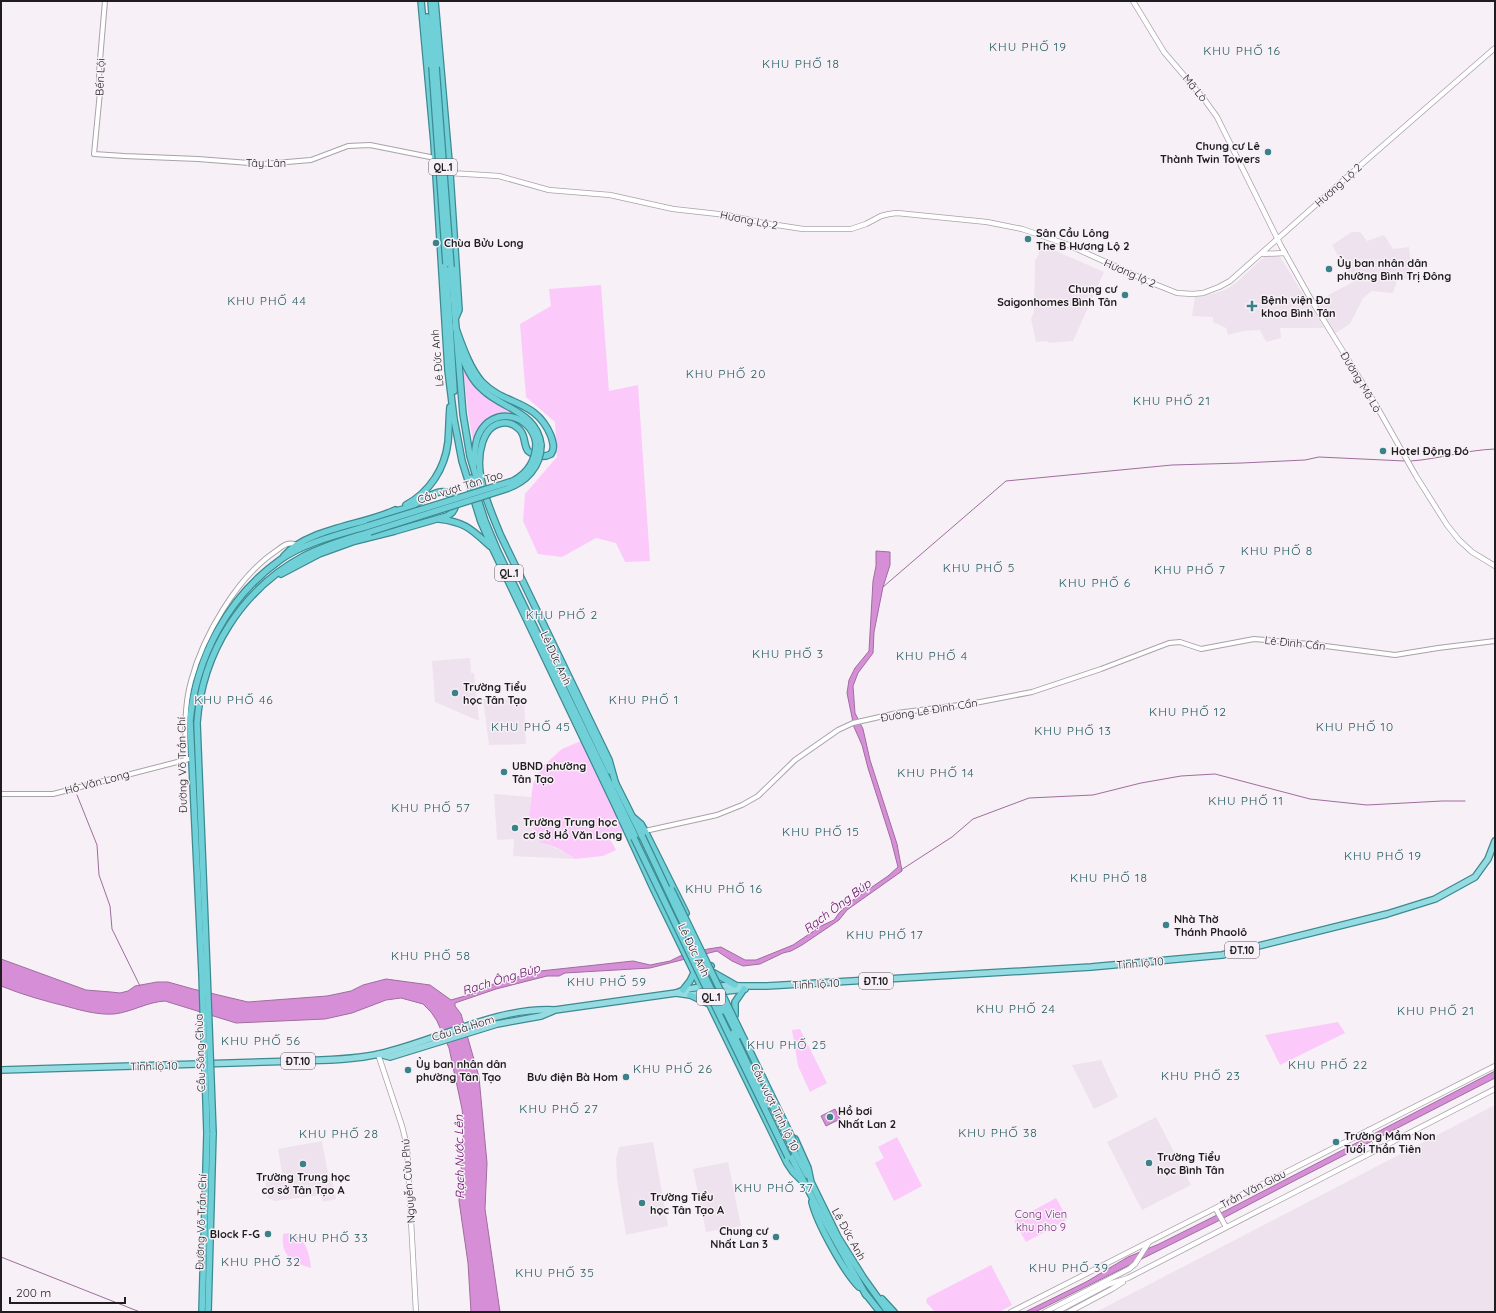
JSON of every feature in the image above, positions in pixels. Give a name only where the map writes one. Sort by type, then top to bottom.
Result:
[{"type":"highway","name":"Lê Đức Anh","points":[[427,2],[434,67],[451,304],[451,399],[462,461],[481,522],[604,782],[639,836],[695,932],[806,1162],[810,1194],[866,1295],[880,1312]]},
{"type":"highway","name":"Lê Đức Anh","points":[[427,2],[437,190],[452,384],[466,462],[485,521],[498,552],[630,824]]},
{"type":"highway","name":"Lê Đức Anh","points":[[427,2],[450,173],[459,310],[455,324],[469,360],[478,377],[491,389],[535,413],[549,432],[554,449],[551,454],[545,456],[530,453],[526,449],[522,432],[515,426],[508,423],[498,424],[486,433],[483,441],[480,474],[487,501],[499,534]]},
{"type":"highway","points":[[434,143],[436,147],[440,148],[445,147],[447,143]]},
{"type":"highway","points":[[435,158],[450,173]]},
{"type":"highway","points":[[437,190],[439,184],[445,183],[451,190]]},
{"type":"highway","name":"Lê Đức Anh","points":[[451,304],[457,342],[463,420],[474,471],[484,504],[604,748],[616,785],[632,816],[641,824],[639,836],[677,938],[787,1163],[796,1175],[808,1184],[838,1237],[872,1292],[888,1312]]},
{"type":"highway","points":[[369,529],[516,485],[526,479],[534,469],[539,458],[538,432],[530,420],[490,396],[476,384],[467,368],[457,342]]},
{"type":"highway","points":[[392,512],[408,504],[421,494],[431,484],[444,461],[448,442],[452,384]]},
{"type":"highway","points":[[474,471],[475,446],[477,438],[484,427],[493,419],[506,416],[522,421],[530,428],[538,444]]},
{"type":"highway","points":[[483,441],[485,431],[493,419]]},
{"type":"highway","points":[[263,584],[296,565],[331,549],[354,541],[452,514],[455,509],[455,501],[453,496],[449,493],[437,493],[412,506],[326,532],[291,548],[281,559]]},
{"type":"highway","points":[[437,519],[459,522],[467,526],[492,547]]},
{"type":"highway","name":"Đường Võ Trần Chí","points":[[204,973],[189,759],[192,704],[205,656],[215,635],[239,598],[248,587],[281,559],[321,541],[369,529]]},
{"type":"highway","name":"Đường Võ Trần Chí","points":[[204,973],[198,723],[199,706],[208,667],[235,615],[263,584],[285,567],[305,555],[369,529]]},
{"type":"highway","points":[[189,759],[199,756]]},
{"type":"highway","points":[[604,782],[617,798]]},
{"type":"highway","name":"Cầu vượt Tỉnh lộ 10","points":[[632,816],[635,829],[758,1086],[793,1154],[802,1165],[808,1184]]},
{"type":"highway","points":[[630,824],[639,836]]},
{"type":"highway","name":"Cầu vượt Tỉnh lộ 10","points":[[630,824],[639,836],[793,1154],[799,1172],[808,1184]]},
{"type":"highway","points":[[677,938],[683,939],[689,937],[695,932]]},
{"type":"highway","points":[[683,990],[690,981],[694,972],[703,972],[711,966]]},
{"type":"highway","name":"Cầu Sông Chùa","points":[[204,973],[210,1133]]},
{"type":"highway","points":[[714,973],[735,985]]},
{"type":"highway","points":[[719,1025],[723,1019],[735,1016],[735,1002],[747,988]]},
{"type":"highway","points":[[690,995],[709,1004]]},
{"type":"highway","points":[[735,1057],[740,1050],[745,1048],[751,1049]]},
{"type":"highway","name":"Đường Võ Trần Chí","points":[[202,1312],[210,1133]]},
{"type":"highway","name":"Đường Võ Trần Chí","points":[[208,1312],[210,1133]]},
{"type":"highway","name":"Lê Đức Anh","points":[[872,1292],[894,1312]]},
{"type":"main road","name":"Mã Lò","points":[[1133,1],[1164,52],[1204,99],[1217,117],[1247,181]]},
{"type":"main road","name":"Hương Lộ 2","points":[[1169,291],[1184,294],[1198,294],[1219,287],[1230,281],[1278,240],[1360,165],[1495,48]]},
{"type":"main road","name":"Hương Lộ 2","points":[[450,173],[498,176],[549,190],[615,196],[673,209],[727,215],[764,224],[803,229],[851,229],[866,224],[881,216],[897,213],[998,224],[1047,237]]},
{"type":"main road","name":"Đường Mã Lò","points":[[1247,181],[1316,308],[1376,405],[1404,457],[1447,525],[1458,539],[1472,552],[1495,566]]},
{"type":"main road","name":"Hương lộ 2","points":[[1047,237],[1169,291]]},
{"type":"main road","points":[[1262,254],[1285,253]]},
{"type":"main road","name":"Tỉnh lộ 10","points":[[676,993],[690,995],[747,988],[1091,967],[1222,955],[1381,916],[1435,899],[1475,877],[1488,859],[1495,841]]},
{"type":"main road","name":"Tỉnh lộ 10","points":[[540,1010],[555,1010],[676,993],[683,990],[701,988],[735,985],[747,988]]},
{"type":"main road","name":"Cầu Bà Hom","points":[[388,1054],[490,1019],[540,1010]]},
{"type":"main road","name":"Tỉnh lộ 10","points":[[541,1016],[555,1010]]},
{"type":"main road","name":"Cầu Bà Hom","points":[[388,1054],[497,1024],[541,1016]]},
{"type":"main road","name":"Nguyễn Cửu Phú","points":[[378,1054],[402,1126],[407,1146],[416,1312]]},
{"type":"main road","name":"Tỉnh lộ 10","points":[[1,1070],[301,1061],[388,1054]]},
{"type":"main road","name":"Trần Văn Giàu","points":[[1011,1312],[1370,1131],[1495,1066]]},
{"type":"main road","name":"Trần Văn Giàu","points":[[1069,1312],[1112,1289],[1127,1279],[1377,1147],[1495,1089]]},
{"type":"main road","points":[[1370,1131],[1377,1147]]},
{"type":"main road","points":[[1216,1209],[1226,1227]]},
{"type":"main road","points":[[1046,1312],[1129,1270],[1135,1264],[1150,1241]]},
{"type":"main road","points":[[1056,1312],[1109,1284],[1127,1279]]},
{"type":"street","name":"Bến Lội","points":[[94,154],[100,92],[99,72],[105,1]]},
{"type":"street","name":"Tây Lân","points":[[94,154],[263,164],[311,160],[348,146],[370,145],[435,158]]},
{"type":"street","points":[[189,759],[186,721],[191,680],[215,624],[242,582],[260,563],[285,545],[292,543],[298,545]]},
{"type":"street","name":"Lê Đình Cẩn","points":[[1101,669],[1135,655],[1175,642],[1180,642],[1201,649],[1254,639],[1307,643],[1395,655],[1438,648],[1495,642]]},
{"type":"street","name":"Đường Lê Đình Cẩn","points":[[639,836],[712,816],[742,805],[758,796],[796,760],[833,734],[853,723],[903,712],[974,704],[1021,694],[1101,669]]},
{"type":"street","name":"Hồ Văn Long","points":[[1,794],[59,793],[107,779],[189,759]]},
{"type":"shaded area","points":[[1352,232],[1360,232],[1367,241],[1384,235],[1393,249],[1409,247],[1412,279],[1397,280],[1393,293],[1372,291],[1363,298],[1350,324],[1334,334],[1315,302],[1353,282],[1332,245]]},
{"type":"shaded area","points":[[1040,244],[1104,272],[1073,341],[1049,343],[1047,341],[1036,342],[1031,319],[1034,312],[1035,261],[1038,256]]},
{"type":"shaded area","name":"Bệnh viện Đa khoa Bình Tân","points":[[1279,255],[1324,328],[1280,328],[1281,338],[1266,342],[1260,330],[1243,331],[1228,335],[1226,328],[1213,322],[1213,317],[1192,316],[1195,297],[1216,293],[1227,289],[1237,282],[1265,256]]},
{"type":"shaded area","name":"Rạch Nước Lên","points":[[876,551],[890,552],[890,565],[883,587],[874,632],[873,653],[858,673],[853,686],[855,713],[863,729],[870,760],[897,844],[902,871],[847,910],[839,920],[802,945],[760,964],[743,966],[717,951],[650,968],[565,973],[559,976],[547,976],[496,989],[455,1003],[455,1006],[461,1014],[479,1077],[487,1163],[485,1209],[500,1312],[471,1312],[468,1263],[459,1201],[464,1126],[462,1109],[449,1048],[437,1021],[423,1004],[401,998],[386,1000],[352,1013],[325,1019],[236,1023],[165,1001],[152,1003],[121,1013],[97,1013],[43,1000],[1,986],[1,959],[86,990],[120,993],[128,991],[135,986],[157,982],[168,982],[248,1002],[327,996],[351,991],[363,985],[386,979],[430,985],[451,1000],[475,993],[493,984],[498,984],[531,972],[633,961],[650,965],[670,961],[680,956],[721,947],[745,960],[756,960],[793,945],[821,926],[834,920],[853,900],[888,876],[898,867],[862,745],[854,727],[847,693],[849,680],[855,668],[869,651]]},
{"type":"shaded area","name":"Trường Tiểu học Tân Tạo","points":[[470,658],[471,673],[474,673],[479,721],[435,702],[432,661]]},
{"type":"shaded area","points":[[524,698],[526,744],[489,745],[483,699]]},
{"type":"shaded area","name":"Trường Trung học cơ sở Hồ Văn Long","points":[[494,794],[531,797],[529,816],[540,843],[547,844],[575,859],[513,856],[514,839],[497,840]]},
{"type":"shaded area","points":[[1101,1060],[1118,1097],[1094,1109],[1072,1065]]},
{"type":"shaded area","points":[[1495,1071],[1495,1078],[1216,1222],[1035,1312],[1025,1312],[1086,1282],[1128,1257],[1159,1244],[1225,1211]]},
{"type":"shaded area","points":[[1495,1105],[1495,1312],[1096,1312]]},
{"type":"shaded area","name":"Hồ bơi Nhất Lan 2","points":[[835,1109],[840,1119],[826,1126],[821,1116]]},
{"type":"shaded area","name":"Trường Tiểu học Bình Tân","points":[[1156,1117],[1191,1185],[1142,1210],[1107,1142]]},
{"type":"shaded area","name":"Trường Trung học cơ sở Tân Tạo A","points":[[322,1141],[329,1179],[332,1179],[336,1199],[323,1202],[321,1195],[275,1201],[268,1198],[265,1182],[283,1178],[278,1149]]},
{"type":"shaded area","name":"Trường Tiểu học Tân Tạo A","points":[[653,1142],[668,1226],[626,1235],[617,1179],[616,1159],[619,1147]]},
{"type":"shaded area","points":[[728,1162],[741,1226],[706,1232],[693,1169]]},
{"type":"green space","points":[[601,285],[609,391],[638,385],[650,561],[625,562],[616,543],[596,538],[562,557],[538,554],[523,521],[525,494],[557,457],[555,422],[526,397],[520,324],[551,306],[549,289]]},
{"type":"green space","points":[[463,369],[478,390],[524,420],[492,418],[481,425],[473,441]]},
{"type":"green space","points":[[581,741],[624,831],[610,839],[616,850],[603,856],[575,859],[563,851],[540,843],[529,816],[533,784],[542,767],[562,749]]},
{"type":"green space","points":[[1338,1022],[1345,1033],[1280,1065],[1265,1035]]},
{"type":"green space","points":[[800,1029],[827,1083],[810,1092],[798,1066],[792,1030]]},
{"type":"green space","points":[[897,1137],[922,1186],[894,1201],[875,1163],[884,1158],[878,1147]]},
{"type":"green space","name":"Cong Vien khu pho 9","points":[[1056,1198],[1068,1219],[1026,1242],[1014,1221]]},
{"type":"green space","points":[[288,1233],[299,1238],[306,1246],[311,1268],[293,1260],[286,1253],[283,1242],[283,1234]]},
{"type":"green space","points":[[991,1265],[1012,1305],[999,1312],[935,1312],[926,1302],[927,1298]]},
{"type":"waterway","points":[[1411,461],[1495,449]]},
{"type":"waterway","points":[[883,587],[1006,481],[1172,465],[1305,460],[1319,457],[1405,461]]},
{"type":"waterway","points":[[901,870],[952,837],[973,819],[1029,798],[1093,795],[1141,783],[1181,776],[1215,774],[1310,799],[1367,805],[1465,801]]},
{"type":"waterway","points":[[77,795],[97,845],[99,875],[110,906],[112,929],[140,986]]},
{"type":"waterway","points":[[1,1257],[140,1312]]},
{"type":"place","name":"Chung cư Lê Thành Twin Towers","points":[[1268,152]]},
{"type":"place","name":"Sân Cầu Lông The B Hương Lộ 2","points":[[1028,239]]},
{"type":"place","name":"Chùa Bửu Long","points":[[436,243]]},
{"type":"place","name":"Ủy ban nhân dân phường Bình Trị Đông","points":[[1329,269]]},
{"type":"place","name":"Chung cư Saigonhomes Bình Tân","points":[[1125,295]]},
{"type":"place","name":"Bệnh viện Đa khoa Bình Tân","points":[[1252,306]]},
{"type":"place","name":"Hotel Động Đó","points":[[1383,451]]},
{"type":"place","name":"Trường Tiểu học Tân Tạo","points":[[455,693]]},
{"type":"place","name":"UBND phường Tân Tạo","points":[[504,772]]},
{"type":"place","name":"Trường Trung học cơ sở Hồ Văn Long","points":[[515,828]]},
{"type":"place","name":"Nhà Thờ Thánh Phaolô","points":[[1166,925]]},
{"type":"place","name":"Ủy ban nhân dân phường Tân Tạo","points":[[408,1070]]},
{"type":"place","name":"Bưu điện Bà Hom","points":[[626,1077]]},
{"type":"place","name":"Hồ bơi Nhất Lan 2","points":[[830,1117]]},
{"type":"place","name":"Trường Mầm Non Tuổi Thần Tiên","points":[[1336,1142]]},
{"type":"place","name":"Trường Tiểu học Bình Tân","points":[[1149,1163]]},
{"type":"place","name":"Trường Trung học cơ sở Tân Tạo A","points":[[303,1164]]},
{"type":"place","name":"Trường Tiểu học Tân Tạo A","points":[[642,1203]]},
{"type":"place","name":"Block F-G","points":[[268,1234]]},
{"type":"place","name":"Chung cư Nhất Lan 3","points":[[776,1237]]},
{"type":"district","name":"KHU PHỐ 19","points":[[1028,46]]},
{"type":"district","name":"KHU PHỐ 16","points":[[1242,50]]},
{"type":"district","name":"KHU PHỐ 18","points":[[801,63]]},
{"type":"district","name":"KHU PHỐ 44","points":[[267,300]]},
{"type":"district","name":"KHU PHỐ 20","points":[[726,373]]},
{"type":"district","name":"KHU PHỐ 21","points":[[1172,400]]},
{"type":"district","name":"KHU PHỐ 8","points":[[1277,550]]},
{"type":"district","name":"KHU PHỐ 5","points":[[979,567]]},
{"type":"district","name":"KHU PHỐ 7","points":[[1190,569]]},
{"type":"district","name":"KHU PHỐ 6","points":[[1095,582]]},
{"type":"district","name":"KHU PHỐ 2","points":[[562,614]]},
{"type":"district","name":"KHU PHỐ 3","points":[[788,653]]},
{"type":"district","name":"KHU PHỐ 4","points":[[932,655]]},
{"type":"district","name":"KHU PHỐ 46","points":[[234,699]]},
{"type":"district","name":"KHU PHỐ 1","points":[[644,699]]},
{"type":"district","name":"KHU PHỐ 12","points":[[1188,711]]},
{"type":"district","name":"KHU PHỐ 45","points":[[531,726]]},
{"type":"district","name":"KHU PHỐ 10","points":[[1355,726]]},
{"type":"district","name":"KHU PHỐ 13","points":[[1073,730]]},
{"type":"district","name":"KHU PHỐ 14","points":[[936,772]]},
{"type":"district","name":"KHU PHỐ 11","points":[[1246,800]]},
{"type":"district","name":"KHU PHỐ 57","points":[[431,807]]},
{"type":"district","name":"KHU PHỐ 15","points":[[821,831]]},
{"type":"district","name":"KHU PHỐ 19","points":[[1383,855]]},
{"type":"district","name":"KHU PHỐ 18","points":[[1109,877]]},
{"type":"district","name":"KHU PHỐ 16","points":[[724,888]]},
{"type":"district","name":"KHU PHỐ 17","points":[[885,934]]},
{"type":"district","name":"KHU PHỐ 58","points":[[431,955]]},
{"type":"district","name":"KHU PHỐ 59","points":[[607,981]]},
{"type":"district","name":"KHU PHỐ 24","points":[[1016,1008]]},
{"type":"district","name":"KHU PHỐ 21","points":[[1436,1010]]},
{"type":"district","name":"KHU PHỐ 56","points":[[261,1040]]},
{"type":"district","name":"KHU PHỐ 25","points":[[787,1044]]},
{"type":"district","name":"KHU PHỐ 22","points":[[1328,1064]]},
{"type":"district","name":"KHU PHỐ 26","points":[[673,1068]]},
{"type":"district","name":"KHU PHỐ 23","points":[[1201,1075]]},
{"type":"district","name":"KHU PHỐ 27","points":[[559,1108]]},
{"type":"district","name":"KHU PHỐ 38","points":[[998,1132]]},
{"type":"district","name":"KHU PHỐ 28","points":[[339,1133]]},
{"type":"district","name":"KHU PHỐ 37","points":[[774,1187]]},
{"type":"district","name":"KHU PHỐ 33","points":[[329,1237]]},
{"type":"district","name":"KHU PHỐ 32","points":[[261,1261]]},
{"type":"district","name":"KHU PHỐ 39","points":[[1069,1267]]},
{"type":"district","name":"KHU PHỐ 35","points":[[555,1272]]},
{"type":"water label","name":"Rạch Ông Búp","points":[[837,906]]},
{"type":"water label","name":"Rạch Ông Búp","points":[[501,979]]}]
